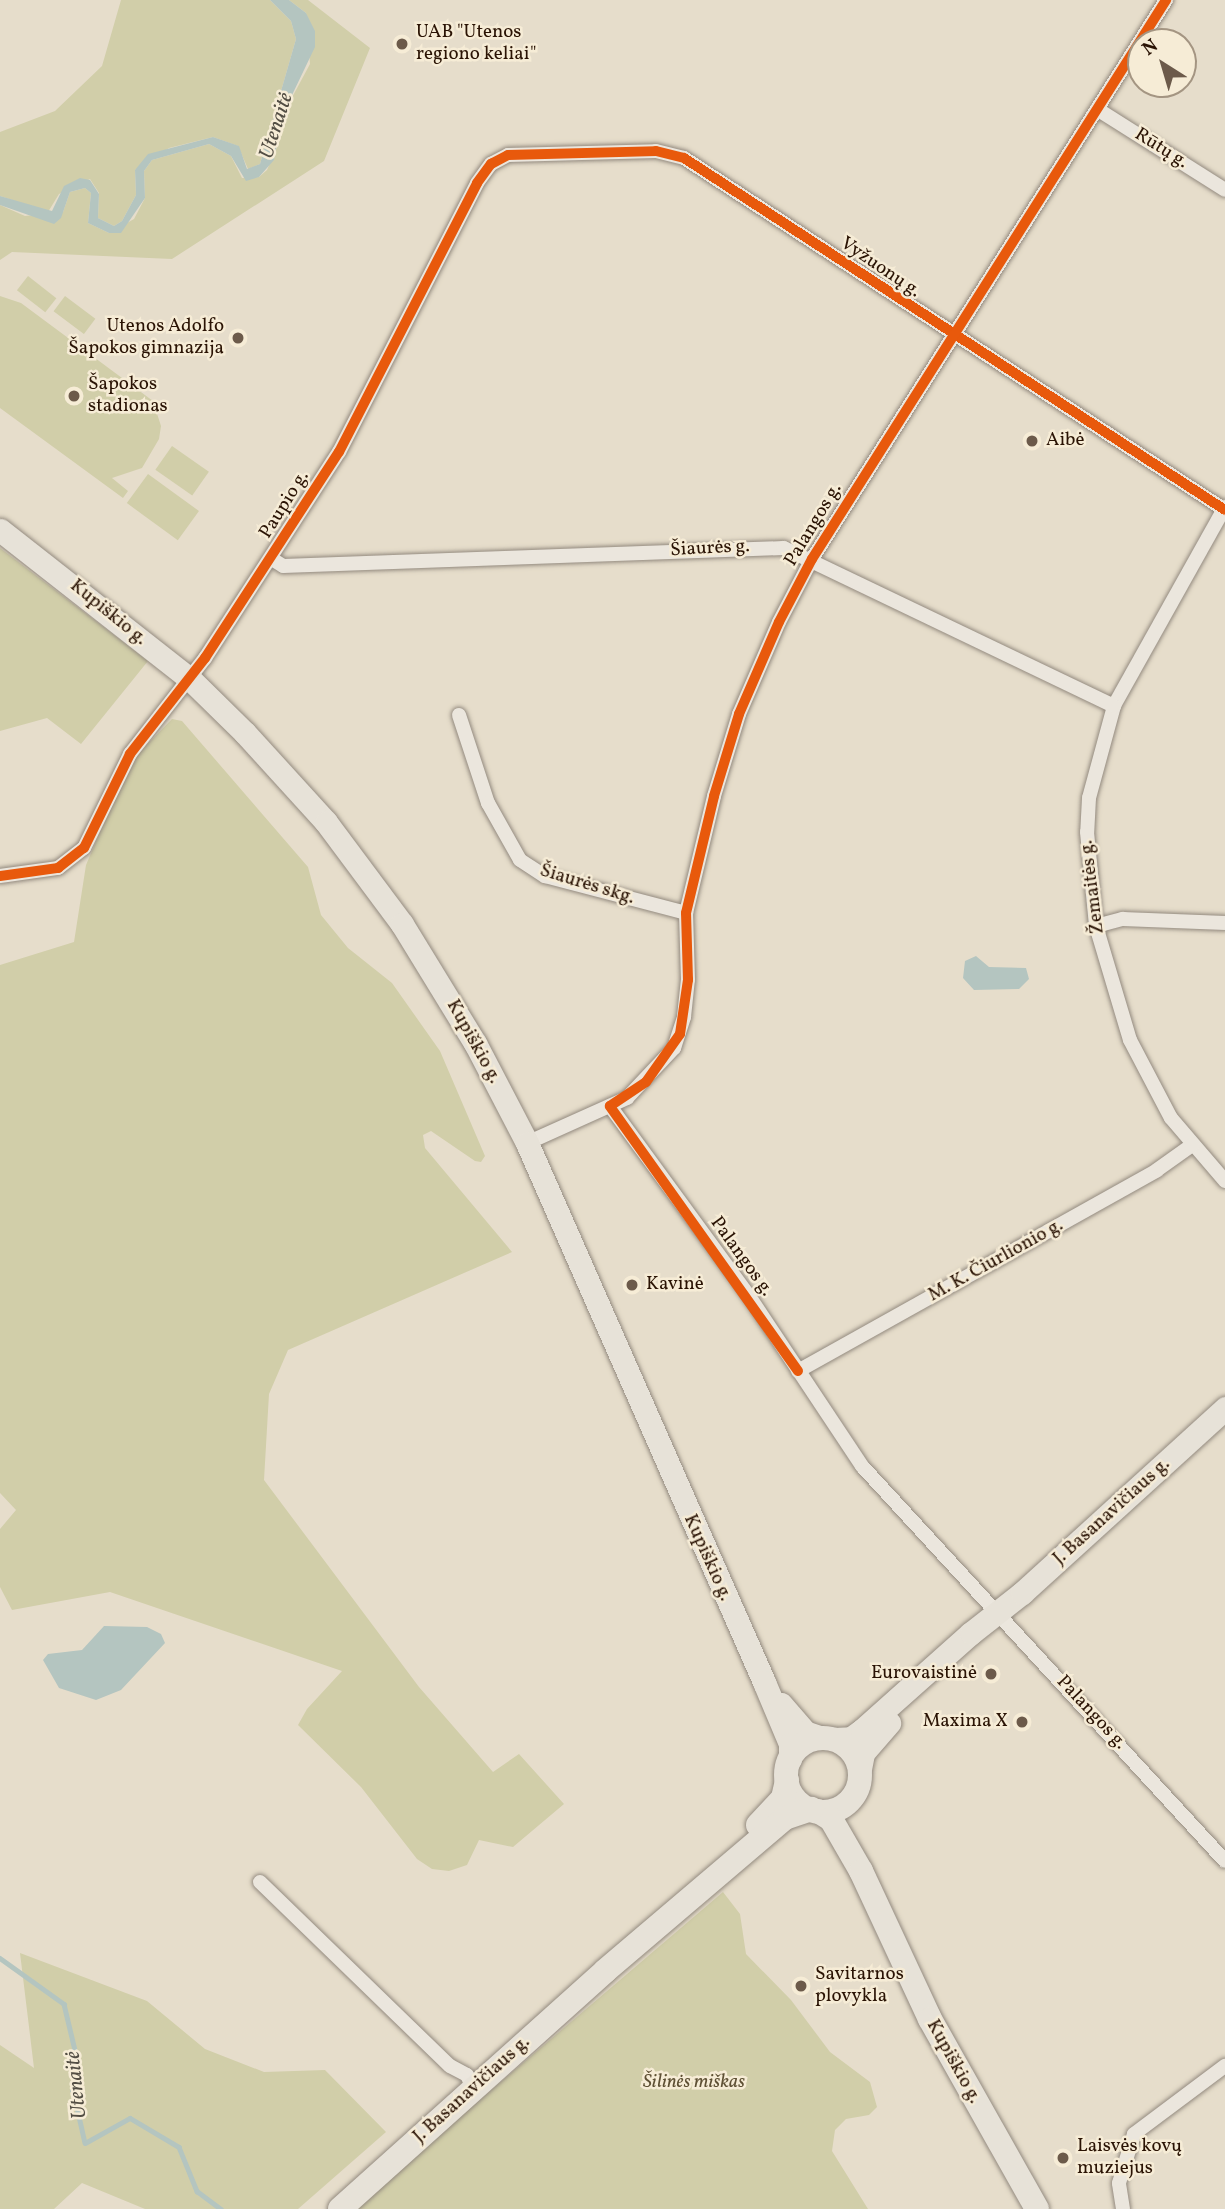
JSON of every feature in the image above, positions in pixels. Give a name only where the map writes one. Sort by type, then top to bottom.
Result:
[{"type":"highway","points":[[828,1738],[851,1751],[860,1769],[852,1798],[836,1809],[814,1810],[795,1798],[788,1770],[803,1744],[828,1738]]},
{"type":"highway","name":"J. Basanavičiaus g.","points":[[605,1971],[660,1911],[766,1818],[783,1798],[788,1770]]},
{"type":"highway","name":"Kupiškio g.","points":[[852,1798],[847,1813],[861,1871]]},
{"type":"highway","name":"J. Basanavičiaus g.","points":[[340,2209],[605,1971],[785,1818],[814,1810]]},
{"type":"highway","name":"Kupiškio g.","points":[[814,1810],[831,1819],[861,1871],[935,2029],[1037,2209]]},
{"type":"main road","name":"Kupiškio g.","points":[[0,530],[189,678],[286,776],[368,875],[448,996],[527,1143],[764,1682],[790,1744],[788,1770]]},
{"type":"main road","name":"J. Basanavičiaus g.","points":[[828,1738],[851,1738],[862,1730],[971,1633],[998,1614],[1225,1408]]},
{"type":"main road","name":"J. Basanavičiaus g.","points":[[860,1769],[872,1740],[979,1643],[998,1614]]},
{"type":"main road","name":"Kupiškio g.","points":[[764,1682],[795,1724],[828,1738]]},
{"type":"street","name":"Palangos g.","points":[[527,1143],[610,1106],[646,1082],[680,1034],[688,980],[686,914],[739,714],[812,559],[1166,0]]},
{"type":"street","name":"Rūtų g.","points":[[1097,109],[1225,190]]},
{"type":"street","name":"Vyžuonų g.","points":[[491,164],[521,153],[656,151],[684,158],[952,336],[1224,509]]},
{"type":"street","name":"Paupio g.","points":[[0,876],[58,868],[84,848],[130,754],[189,678],[272,559],[339,452],[477,183],[491,164]]},
{"type":"street","name":"Žemaitės g.","points":[[1224,509],[1114,706],[1089,798],[1087,867],[1096,926],[1130,1040],[1157,1096],[1192,1145],[1225,1181]]},
{"type":"street","name":"Šiaurės g.","points":[[272,559],[283,566],[770,546],[812,559],[1114,706]]},
{"type":"street","name":"Šiaurės skg.","points":[[458,715],[488,803],[520,860],[545,876],[686,914]]},
{"type":"street","points":[[1096,926],[1124,919],[1225,923]]},
{"type":"street","name":"Palangos g.","points":[[610,1106],[862,1466],[1225,1861]]},
{"type":"street","name":"M. K. Čiurlionio g.","points":[[798,1371],[1157,1170],[1192,1145]]},
{"type":"street","points":[[260,1882],[450,2066],[467,2075],[473,2088]]},
{"type":"street","points":[[1123,2209],[1119,2182],[1134,2134],[1225,2066]]},
{"type":"green space","points":[[121,0],[270,0],[291,21],[296,39],[260,164],[248,169],[238,146],[213,137],[169,148],[135,170],[136,195],[122,221],[114,226],[98,218],[99,193],[90,179],[59,194],[48,212],[0,196],[0,132],[55,111],[102,66]]},
{"type":"green space","points":[[289,0],[308,0],[370,48],[324,161],[172,259],[12,252],[0,260],[0,205],[25,216],[63,212],[70,192],[85,188],[91,193],[88,223],[109,233],[134,219],[145,198],[144,171],[152,160],[209,144],[231,156],[242,178],[259,177],[267,170],[280,140],[282,116],[310,64],[306,13]]},
{"type":"green space","points":[[28,276],[56,298],[45,312],[17,290]]},
{"type":"green space","name":"Šapokos stadionas","points":[[0,296],[21,303],[153,401],[161,426],[159,439],[142,468],[112,478],[128,491],[123,498],[0,408]]},
{"type":"green space","points":[[65,296],[95,319],[84,334],[54,311]]},
{"type":"green space","points":[[172,446],[209,472],[192,496],[155,470]]},
{"type":"green space","points":[[148,474],[199,511],[178,540],[127,503]]},
{"type":"green space","points":[[0,548],[148,661],[81,744],[47,718],[0,731]]},
{"type":"green space","points":[[172,719],[182,721],[308,867],[321,915],[348,948],[392,983],[440,1051],[485,1156],[481,1162],[475,1161],[431,1131],[423,1135],[425,1148],[512,1252],[288,1350],[269,1394],[264,1480],[419,1687],[493,1772],[519,1754],[564,1804],[513,1847],[479,1840],[467,1865],[449,1871],[432,1869],[417,1859],[361,1787],[298,1725],[307,1709],[342,1671],[110,1592],[12,1610],[0,1587],[0,1529],[16,1510],[0,1493],[0,965],[74,942],[86,865],[130,762]]},
{"type":"green space","name":"Šilinės miškas","points":[[723,1892],[740,1914],[746,1954],[791,2000],[830,2052],[870,2082],[877,2107],[869,2115],[846,2119],[835,2130],[832,2151],[868,2209],[352,2209]]},
{"type":"green space","points":[[20,1953],[147,2001],[205,2049],[264,2072],[325,2070],[386,2132],[298,2209],[145,2209],[82,2183],[54,2209],[0,2209],[0,2045],[34,2068]]},
{"type":"water","points":[[270,0],[289,0],[306,13],[315,31],[315,47],[282,116],[274,160],[259,177],[246,181],[231,156],[209,144],[152,160],[144,171],[145,198],[121,233],[109,233],[88,223],[91,193],[85,188],[70,192],[61,218],[54,224],[0,205],[0,196],[52,211],[64,186],[80,178],[90,180],[99,194],[98,218],[114,226],[122,221],[136,195],[135,170],[148,154],[213,137],[239,146],[247,169],[260,164],[296,39],[291,21]]},
{"type":"water","points":[[976,956],[989,967],[1026,968],[1029,979],[1019,989],[974,990],[963,978],[965,961]]},
{"type":"water","points":[[104,1626],[147,1627],[161,1634],[165,1643],[121,1690],[96,1700],[59,1688],[43,1660],[48,1654],[82,1650]]},
{"type":"waterway","name":"Utenaitė","points":[[0,1958],[64,2004],[79,2067],[73,2090],[85,2143],[130,2118],[179,2147],[197,2191],[221,2209]]},
{"type":"cycle path","points":[[798,1371],[610,1106],[646,1082],[680,1034],[688,980],[686,913],[714,796],[739,714],[779,622],[812,559],[1166,0]]},
{"type":"cycle path","points":[[0,876],[58,868],[84,848],[130,754],[205,658],[339,452],[477,183],[491,164],[508,155],[656,151],[684,158],[1225,510]]},
{"type":"place","name":"UAB \"Utenos regiono keliai\"","points":[[402,44]]},
{"type":"place","name":"Utenos Adolfo Šapokos gimnazija","points":[[238,338]]},
{"type":"place","name":"Šapokos stadionas","points":[[74,396]]},
{"type":"place","name":"Aibė","points":[[1032,441]]},
{"type":"place","name":"Kavinė","points":[[632,1285]]},
{"type":"place","name":"Eurovaistinė","points":[[991,1674]]},
{"type":"place","name":"Maxima X","points":[[1022,1722]]},
{"type":"place","name":"Savitarnos plovykla","points":[[801,1986]]},
{"type":"place","name":"Laisvės kovų muziejus","points":[[1063,2158]]}]
